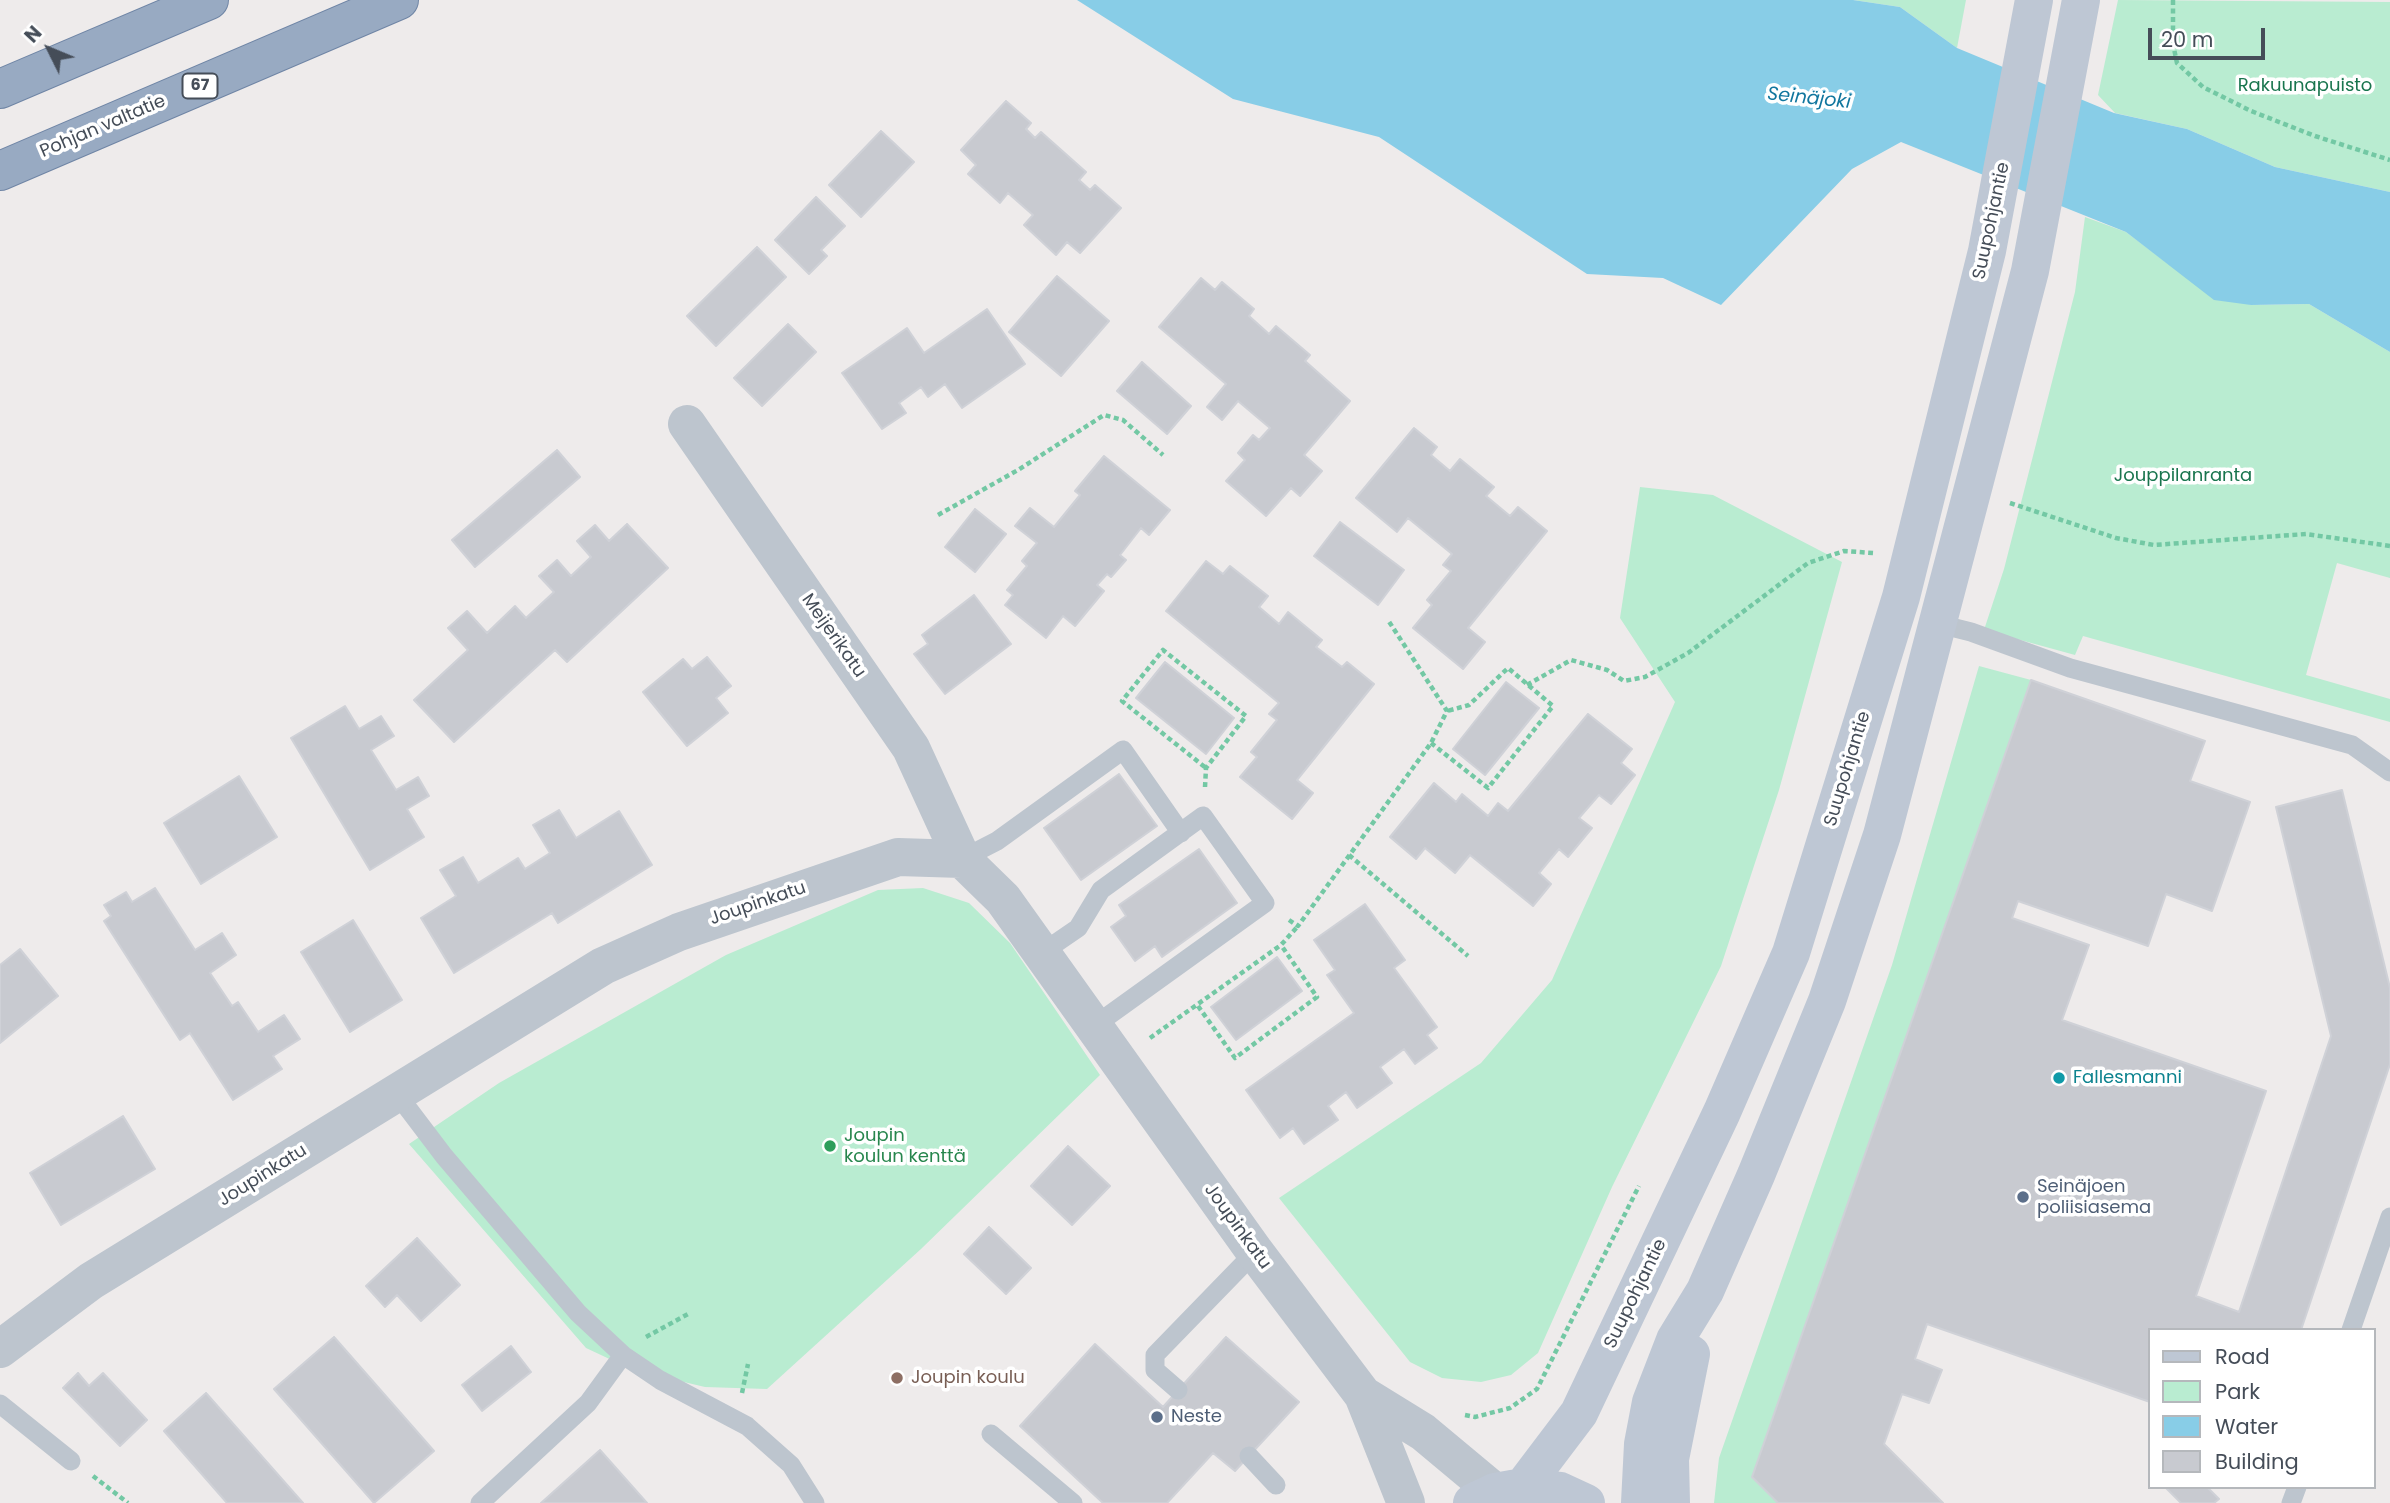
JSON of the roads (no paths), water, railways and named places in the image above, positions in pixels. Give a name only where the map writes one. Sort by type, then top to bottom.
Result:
[{"type":"highway","points":[[0,89],[209,0]]},
{"type":"highway","name":"Pohjan valtatie","points":[[0,171],[399,0]]},
{"type":"main road","name":"Suupohjantie","points":[[1496,1494],[1579,1413],[1722,1112],[1791,953],[1901,597],[1987,251],[2034,0]]},
{"type":"main road","points":[[1640,1503],[1643,1444],[1651,1402],[1675,1340],[1705,1291],[1827,1001],[1882,835],[2030,271],[2081,3]]},
{"type":"main road","points":[[1671,1503],[1670,1459],[1676,1418],[1705,1291]]},
{"type":"main road","points":[[1496,1494],[1560,1491],[1586,1503]]},
{"type":"street","name":"Meijerikatu","points":[[687,424],[911,748],[962,859]]},
{"type":"street","name":"Joupinkatu","points":[[0,1349],[91,1281],[603,966],[679,932],[898,858],[962,859],[1003,899],[1043,952],[1255,1252],[1363,1395],[1406,1503]]},
{"type":"street","name":"Joupinkatu","points":[[1363,1395],[1423,1433],[1496,1494]]},
{"type":"lane","points":[[1939,624],[1971,632],[2070,668],[2352,745],[2390,772]]},
{"type":"lane","points":[[962,859],[997,841],[1123,750],[1181,832]]},
{"type":"lane","points":[[1043,952],[1079,928],[1101,890],[1203,816],[1265,903],[1094,1026]]},
{"type":"lane","points":[[397,1094],[444,1156],[578,1312],[624,1355],[660,1380],[747,1426],[791,1465],[815,1503]]},
{"type":"lane","points":[[2352,1328],[2390,1217]]},
{"type":"lane","points":[[1178,1390],[1155,1370],[1155,1355],[1255,1252]]},
{"type":"lane","points":[[480,1503],[588,1403],[624,1355]]},
{"type":"lane","points":[[0,1404],[71,1461]]},
{"type":"lane","points":[[991,1434],[1073,1503]]},
{"type":"lane","points":[[1249,1456],[1276,1485]]},
{"type":"water","name":"Seinäjoki","points":[[1077,0],[1853,0],[1900,7],[1957,48],[2114,113],[2187,129],[2275,167],[2390,192],[2390,352],[2309,304],[2251,305],[2214,300],[2126,232],[1901,142],[1852,169],[1721,305],[1663,278],[1587,274],[1379,137],[1233,99]]},
{"type":"place","name":"Fallesmanni","points":[[2059,1078]]},
{"type":"place","name":"Joupin koulun kenttä","points":[[830,1146]]},
{"type":"place","name":"Seinäjoen poliisiasema","points":[[2023,1197]]},
{"type":"place","name":"Joupin koulu","points":[[897,1378]]},
{"type":"place","name":"Neste","points":[[1157,1417]]},
{"type":"park label","name":"Rakuunapuisto","points":[[2305,86]]},
{"type":"park label","name":"Jouppilanranta","points":[[2183,476]]}]
